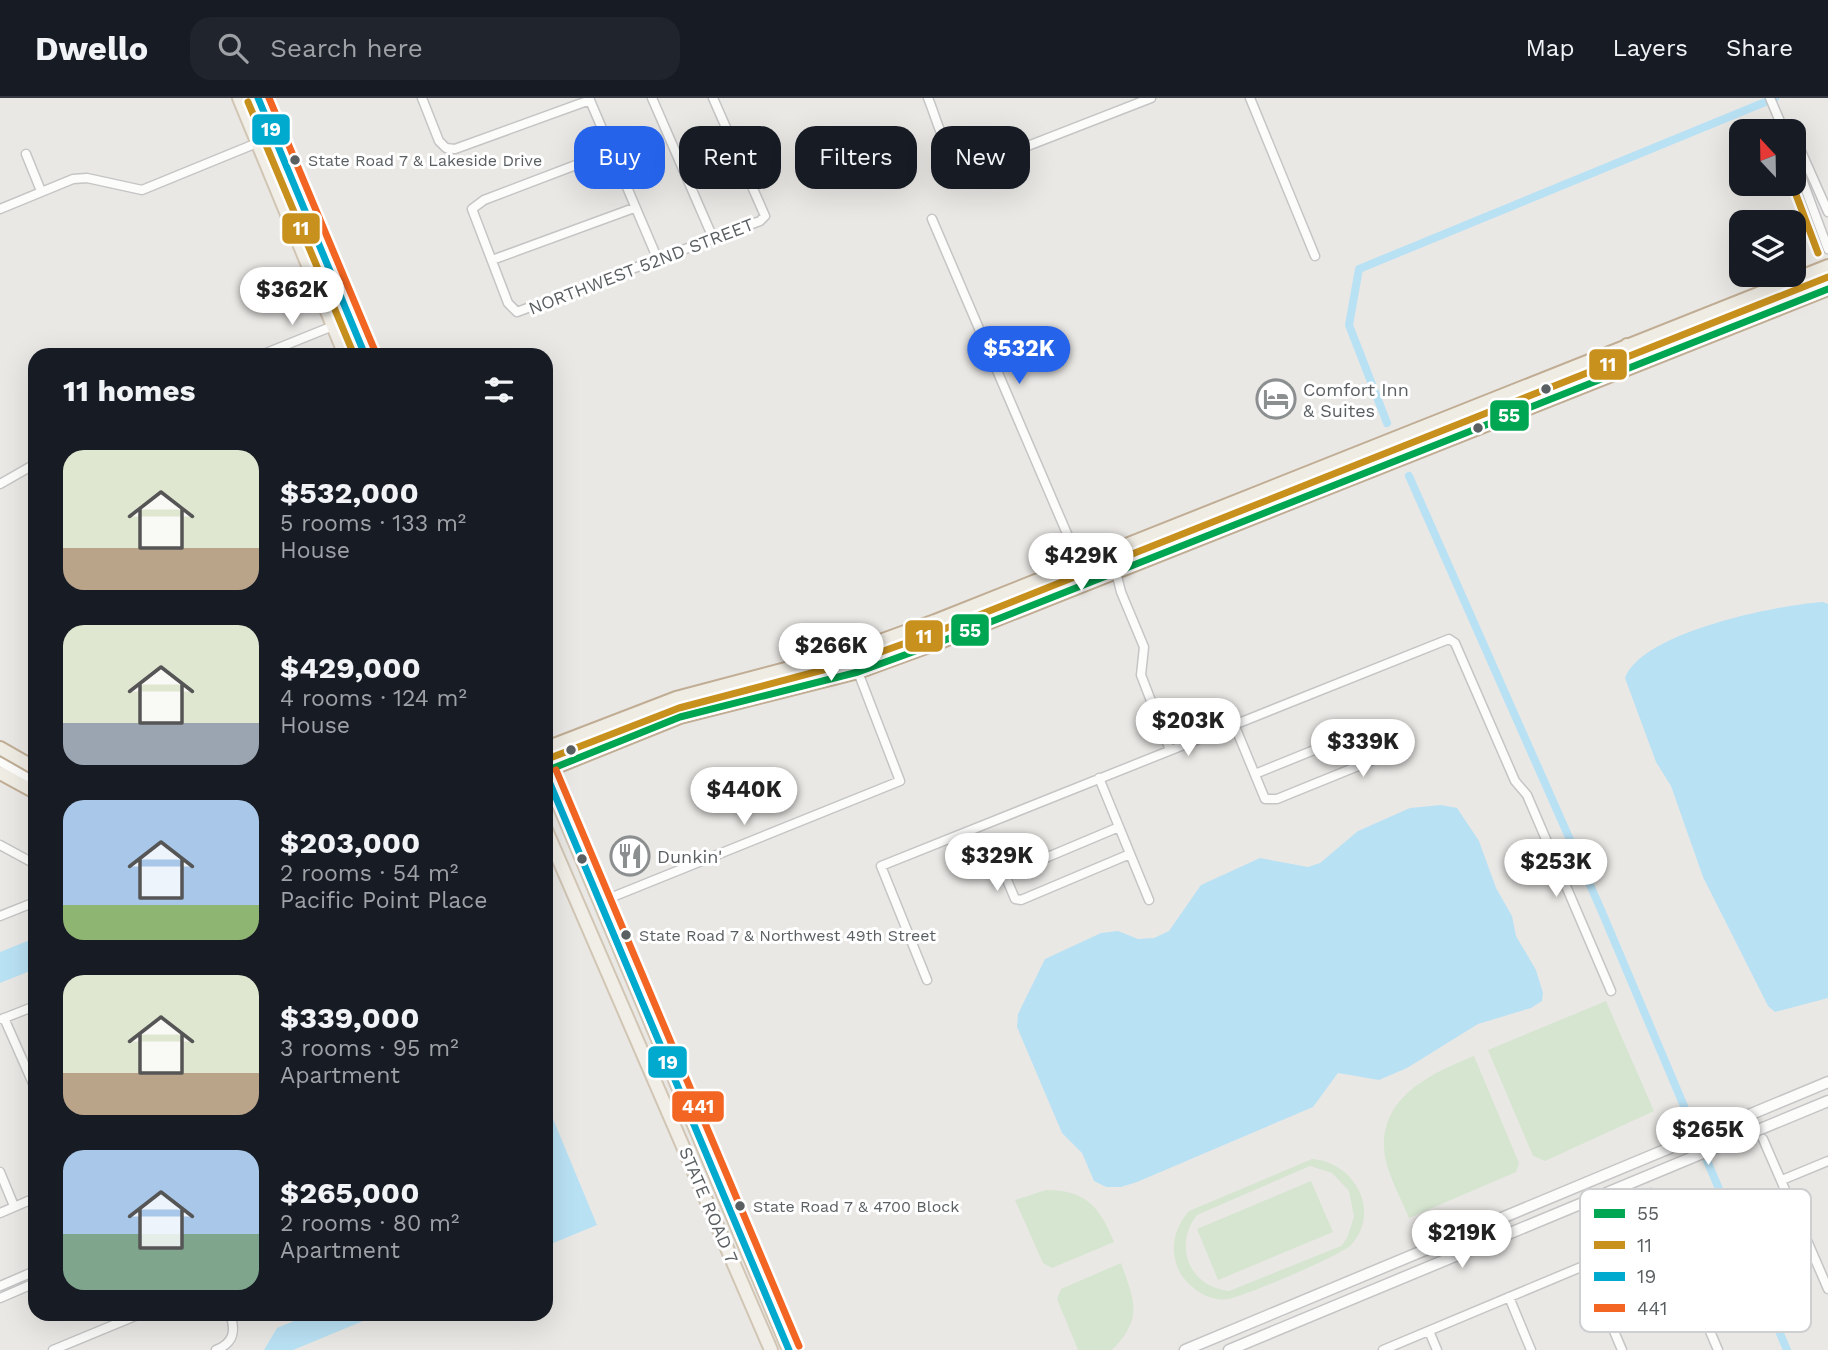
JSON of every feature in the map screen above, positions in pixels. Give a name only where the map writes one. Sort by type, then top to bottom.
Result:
[{"type":"highway","points":[[553,745],[676,698],[860,648],[951,615],[1828,266]]},
{"type":"highway","points":[[553,769],[680,716],[858,672],[1828,289]]},
{"type":"highway","points":[[1510,415],[1531,397],[1619,362],[1627,345]]},
{"type":"highway","points":[[0,748],[28,764]]},
{"type":"highway","points":[[0,773],[28,788]]},
{"type":"main road","points":[[239,98],[342,348]]},
{"type":"main road","points":[[258,98],[362,348]]},
{"type":"main road","points":[[257,143],[271,145],[279,152]]},
{"type":"main road","points":[[321,299],[348,319]]},
{"type":"main road","points":[[333,326],[349,330],[359,341]]},
{"type":"main road","name":"STATE ROAD 7","points":[[553,789],[789,1350]]},
{"type":"main road","name":"STATE ROAD 7","points":[[553,846],[771,1350]]},
{"type":"street","points":[[422,98],[439,141],[446,148],[454,149],[590,99],[600,126]]},
{"type":"street","points":[[652,98],[713,238]]},
{"type":"street","name":"NORTHWEST 52ND STREET","points":[[492,260],[508,303],[517,312],[760,221],[765,216],[713,98]]},
{"type":"street","points":[[928,98],[947,147],[955,162],[966,170],[1151,98]]},
{"type":"street","points":[[1250,98],[1315,256]]},
{"type":"street","points":[[1770,98],[1779,119]]},
{"type":"street","points":[[0,209],[80,178],[142,190],[257,143]]},
{"type":"street","points":[[26,154],[41,191]]},
{"type":"street","points":[[1806,162],[1828,212]]},
{"type":"street","points":[[574,166],[485,200],[471,209],[492,260],[634,208]]},
{"type":"street","points":[[626,189],[658,260]]},
{"type":"street","points":[[1806,190],[1828,249]]},
{"type":"street","points":[[932,219],[1080,564],[1074,580],[1043,601]]},
{"type":"street","points":[[1634,366],[1646,351],[1713,322],[1729,304]]},
{"type":"street","points":[[278,348],[333,326]]},
{"type":"street","points":[[0,484],[28,468]]},
{"type":"street","points":[[1158,533],[1151,543],[1119,557],[1116,572],[1144,647],[1141,675],[1170,750]]},
{"type":"street","points":[[600,902],[900,781],[858,672],[870,657],[942,630],[950,624],[951,615]]},
{"type":"street","points":[[927,980],[881,866],[1449,639],[1455,643],[1515,781],[1527,794],[1611,991]]},
{"type":"street","points":[[770,695],[769,690],[774,686],[846,664],[860,648]]},
{"type":"street","points":[[1234,724],[1265,799],[1277,799],[1378,758],[1366,729],[1255,774]]},
{"type":"street","points":[[0,762],[28,778]]},
{"type":"street","points":[[1099,778],[1149,900]]},
{"type":"street","points":[[1119,827],[1005,875],[1015,899],[1021,900],[1130,854]]},
{"type":"street","points":[[0,845],[28,860]]},
{"type":"street","points":[[0,916],[28,905]]},
{"type":"street","points":[[28,1009],[2,1019],[28,1073]]},
{"type":"street","points":[[1185,1350],[1828,1082]]},
{"type":"street","points":[[1616,1189],[1828,1101]]},
{"type":"street","points":[[1757,1111],[1764,1128]]},
{"type":"street","points":[[1763,1139],[1785,1189]]},
{"type":"street","points":[[1782,1181],[1828,1161]]},
{"type":"street","points":[[0,1172],[14,1206]]},
{"type":"street","points":[[0,1213],[28,1201]]},
{"type":"street","points":[[1229,1350],[1580,1204]]},
{"type":"street","points":[[1811,1249],[1828,1289]]},
{"type":"street","points":[[1383,1350],[1580,1267]]},
{"type":"street","points":[[0,1286],[28,1274]]},
{"type":"street","points":[[0,1298],[28,1286]]},
{"type":"street","points":[[1509,1297],[1531,1350]]},
{"type":"street","points":[[53,1350],[123,1321]]},
{"type":"street","points":[[216,1350],[226,1346],[233,1337],[232,1321]]},
{"type":"street","points":[[1429,1331],[1437,1350]]},
{"type":"street","points":[[1614,1332],[1622,1350]]},
{"type":"street","points":[[1710,1332],[1718,1350]]},
{"type":"green space","points":[[1606,1001],[1654,1111],[1545,1161],[1533,1156],[1488,1050]]},
{"type":"green space","points":[[1474,1056],[1519,1163],[1516,1172],[1409,1218],[1385,1157],[1384,1136],[1389,1119],[1398,1104],[1424,1080]]},
{"type":"green space","points":[[1312,1159],[1327,1162],[1351,1179],[1359,1190],[1364,1218],[1360,1232],[1344,1250],[1271,1284],[1237,1297],[1221,1299],[1206,1296],[1193,1288],[1176,1263],[1174,1247],[1177,1232],[1189,1211]],"holes":[[[1310,1166],[1332,1173],[1349,1191],[1354,1217],[1347,1238],[1341,1246],[1229,1291],[1215,1288],[1195,1273],[1189,1263],[1186,1239],[1197,1215]]]},
{"type":"green space","points":[[1311,1181],[1333,1232],[1218,1280],[1197,1229]]},
{"type":"green space","points":[[1046,1190],[1072,1193],[1090,1203],[1103,1219],[1114,1242],[1052,1268],[1043,1263],[1015,1200]]},
{"type":"green space","points":[[1121,1263],[1132,1298],[1129,1328],[1112,1350],[1078,1350],[1057,1299],[1061,1289]]},
{"type":"water","points":[[1823,602],[1828,604],[1828,998],[1775,1012],[1768,1006],[1703,877],[1671,786],[1656,762],[1625,678],[1637,662],[1657,647],[1683,635],[1745,615]]},
{"type":"water","points":[[1441,805],[1457,808],[1479,841],[1496,888],[1512,916],[1516,936],[1536,970],[1543,993],[1542,1001],[1531,1008],[1478,1024],[1407,1068],[1379,1080],[1338,1073],[1313,1107],[1137,1182],[1121,1187],[1106,1187],[1094,1181],[1082,1153],[1062,1133],[1017,1027],[1018,1014],[1045,959],[1101,933],[1118,931],[1138,939],[1154,938],[1169,931],[1201,885],[1260,858],[1308,867],[1320,863],[1358,831],[1410,808]]},
{"type":"water","points":[[28,941],[28,972],[0,983],[0,952]]},
{"type":"water","points":[[553,1119],[597,1225],[553,1243]]},
{"type":"water","points":[[294,1321],[363,1321],[293,1350],[264,1350],[277,1328]]},
{"type":"waterway","points":[[1387,423],[1349,325],[1359,269],[1775,98]]},
{"type":"waterway","points":[[1409,476],[1602,912],[1719,1189]]},
{"type":"waterway","points":[[1779,1332],[1787,1350]]},
{"type":"transit line","name":"19","points":[[258,98],[362,348]]},
{"type":"transit line","name":"441","points":[[269,98],[374,348]]},
{"type":"transit line","name":"11","points":[[248,102],[351,348]]},
{"type":"transit line","name":"11","points":[[1797,196],[1818,253]]},
{"type":"transit line","name":"11","points":[[553,757],[679,708],[853,662],[939,631],[1828,277]]},
{"type":"transit line","name":"55","points":[[553,768],[680,717],[858,672],[940,642],[1828,289]]},
{"type":"transit line","name":"441","points":[[556,770],[799,1346]]},
{"type":"transit line","name":"19","points":[[553,791],[789,1350]]},
{"type":"place","name":"State Road 7 & Lakeside Drive","points":[[295,160]]},
{"type":"place","name":"Comfort Inn & Suites","points":[[1276,399]]},
{"type":"place","name":"Dunkin'","points":[[630,856]]},
{"type":"place","name":"State Road 7 & Northwest 49th Street","points":[[626,935]]},
{"type":"place","name":"State Road 7 & 4700 Block","points":[[740,1206]]}]
